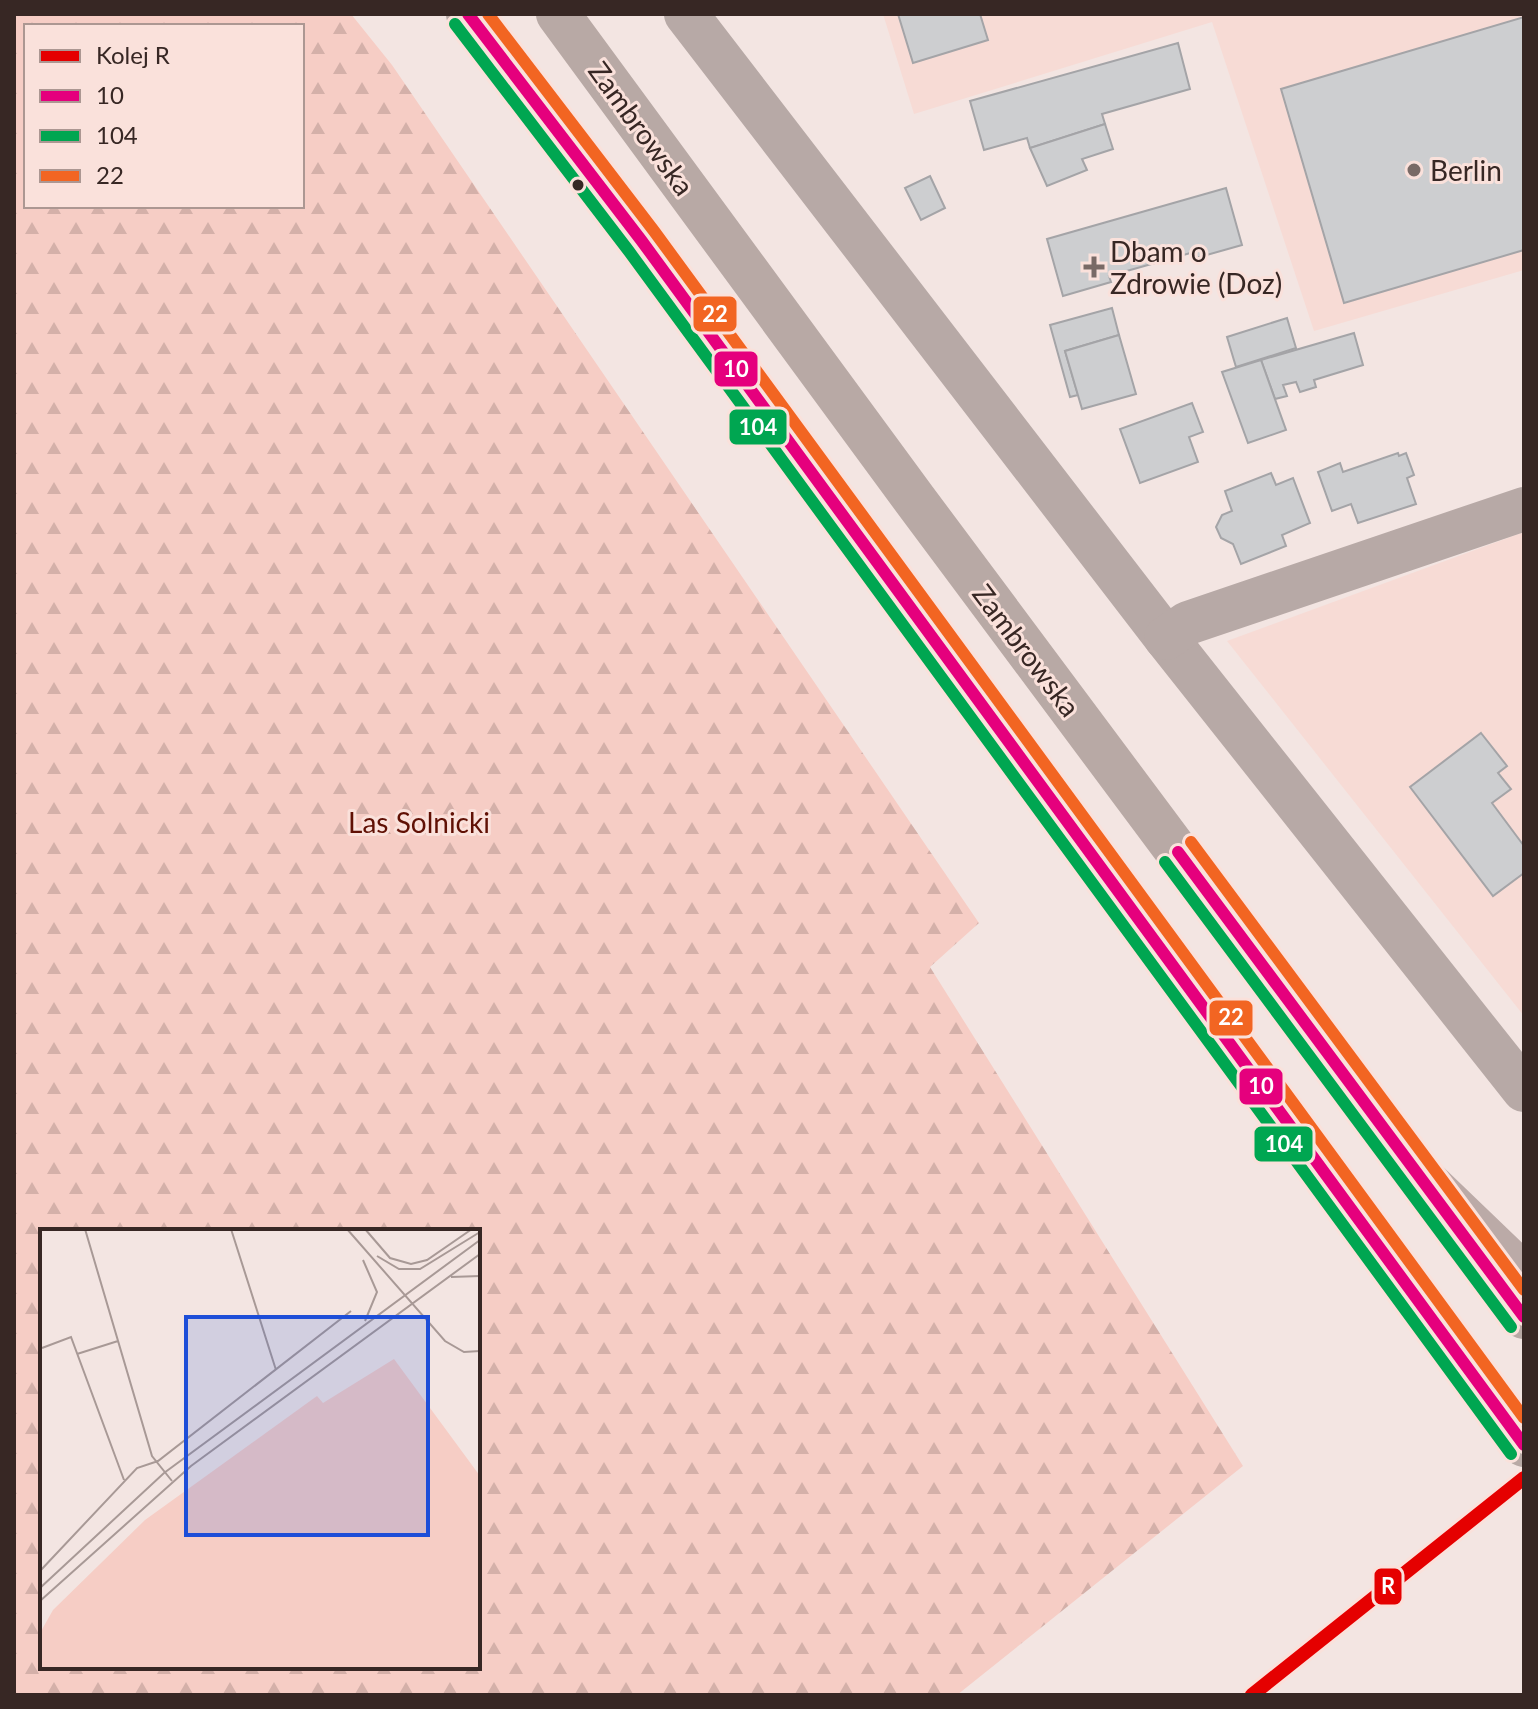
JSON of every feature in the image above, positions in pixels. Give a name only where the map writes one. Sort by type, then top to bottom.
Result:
[{"type":"main road","points":[[468,14],[659,264],[1517,1435]]},
{"type":"main road","name":"Zambrowska","points":[[558,14],[915,500],[1421,1176],[1511,1279]]},
{"type":"main road","points":[[1511,1279],[1524,1317]]},
{"type":"street","points":[[686,14],[1166,638],[1524,1090]]},
{"type":"street","points":[[1166,638],[1188,623],[1524,509]]},
{"type":"shaded area","points":[[883,14],[1524,14],[1524,270],[1314,331],[1212,22],[914,114]]},
{"type":"shaded area","points":[[1524,532],[1524,1016],[1227,641]]},
{"type":"green space","name":"Las Solnicki","points":[[14,14],[351,14],[392,65],[979,923],[930,967],[1243,1466],[957,1695],[14,1695]]},
{"type":"building","points":[[898,14],[980,14],[988,40],[913,63]]},
{"type":"building","name":"Berlin","points":[[1524,17],[1524,250],[1344,303],[1281,89]]},
{"type":"building","points":[[1178,43],[1190,89],[1102,114],[1105,124],[1030,148],[1027,138],[984,150],[970,101]]},
{"type":"building","points":[[1105,124],[1113,149],[1082,159],[1087,170],[1047,186],[1030,148]]},
{"type":"building","points":[[930,176],[945,208],[921,220],[905,188]]},
{"type":"building","points":[[1226,188],[1242,245],[1196,258],[1194,252],[1109,276],[1111,282],[1063,296],[1047,239]]},
{"type":"building","points":[[1112,308],[1119,335],[1065,351],[1078,395],[1070,397],[1050,325]]},
{"type":"building","points":[[1287,318],[1296,348],[1236,367],[1227,337]]},
{"type":"building","points":[[1354,333],[1363,365],[1314,380],[1316,387],[1300,392],[1296,382],[1283,385],[1287,396],[1275,399],[1261,360]]},
{"type":"building","points":[[1119,335],[1136,394],[1082,409],[1065,351]]},
{"type":"building","points":[[1261,360],[1286,430],[1248,443],[1222,372]]},
{"type":"building","points":[[1192,403],[1203,432],[1189,437],[1198,462],[1140,483],[1120,429]]},
{"type":"building","points":[[1398,453],[1399,456],[1406,453],[1414,475],[1407,478],[1416,504],[1358,523],[1351,504],[1332,511],[1318,472],[1340,463],[1343,472]]},
{"type":"building","points":[[1271,473],[1276,485],[1293,478],[1310,523],[1282,535],[1286,546],[1241,564],[1233,544],[1221,538],[1216,527],[1222,515],[1232,511],[1225,491]]},
{"type":"building","points":[[1481,733],[1507,766],[1498,773],[1511,789],[1492,803],[1524,846],[1524,873],[1493,896],[1410,787]]},
{"type":"rail line","name":"R","points":[[1252,1695],[1524,1478]]},
{"type":"transit line","name":"10","points":[[468,14],[641,240],[1524,1445]]},
{"type":"transit line","name":"22","points":[[488,14],[654,231],[1524,1418]]},
{"type":"transit line","name":"104","points":[[455,24],[628,250],[1511,1454]]},
{"type":"transit line","name":"22","points":[[1191,842],[1524,1290]]},
{"type":"transit line","name":"10","points":[[1178,852],[1524,1317]]},
{"type":"transit line","name":"104","points":[[1165,862],[1511,1327]]},
{"type":"place","name":"Berlin","points":[[1414,170]]},
{"type":"place","name":"Dbam o Zdrowie (Doz)","points":[[1094,267]]}]
